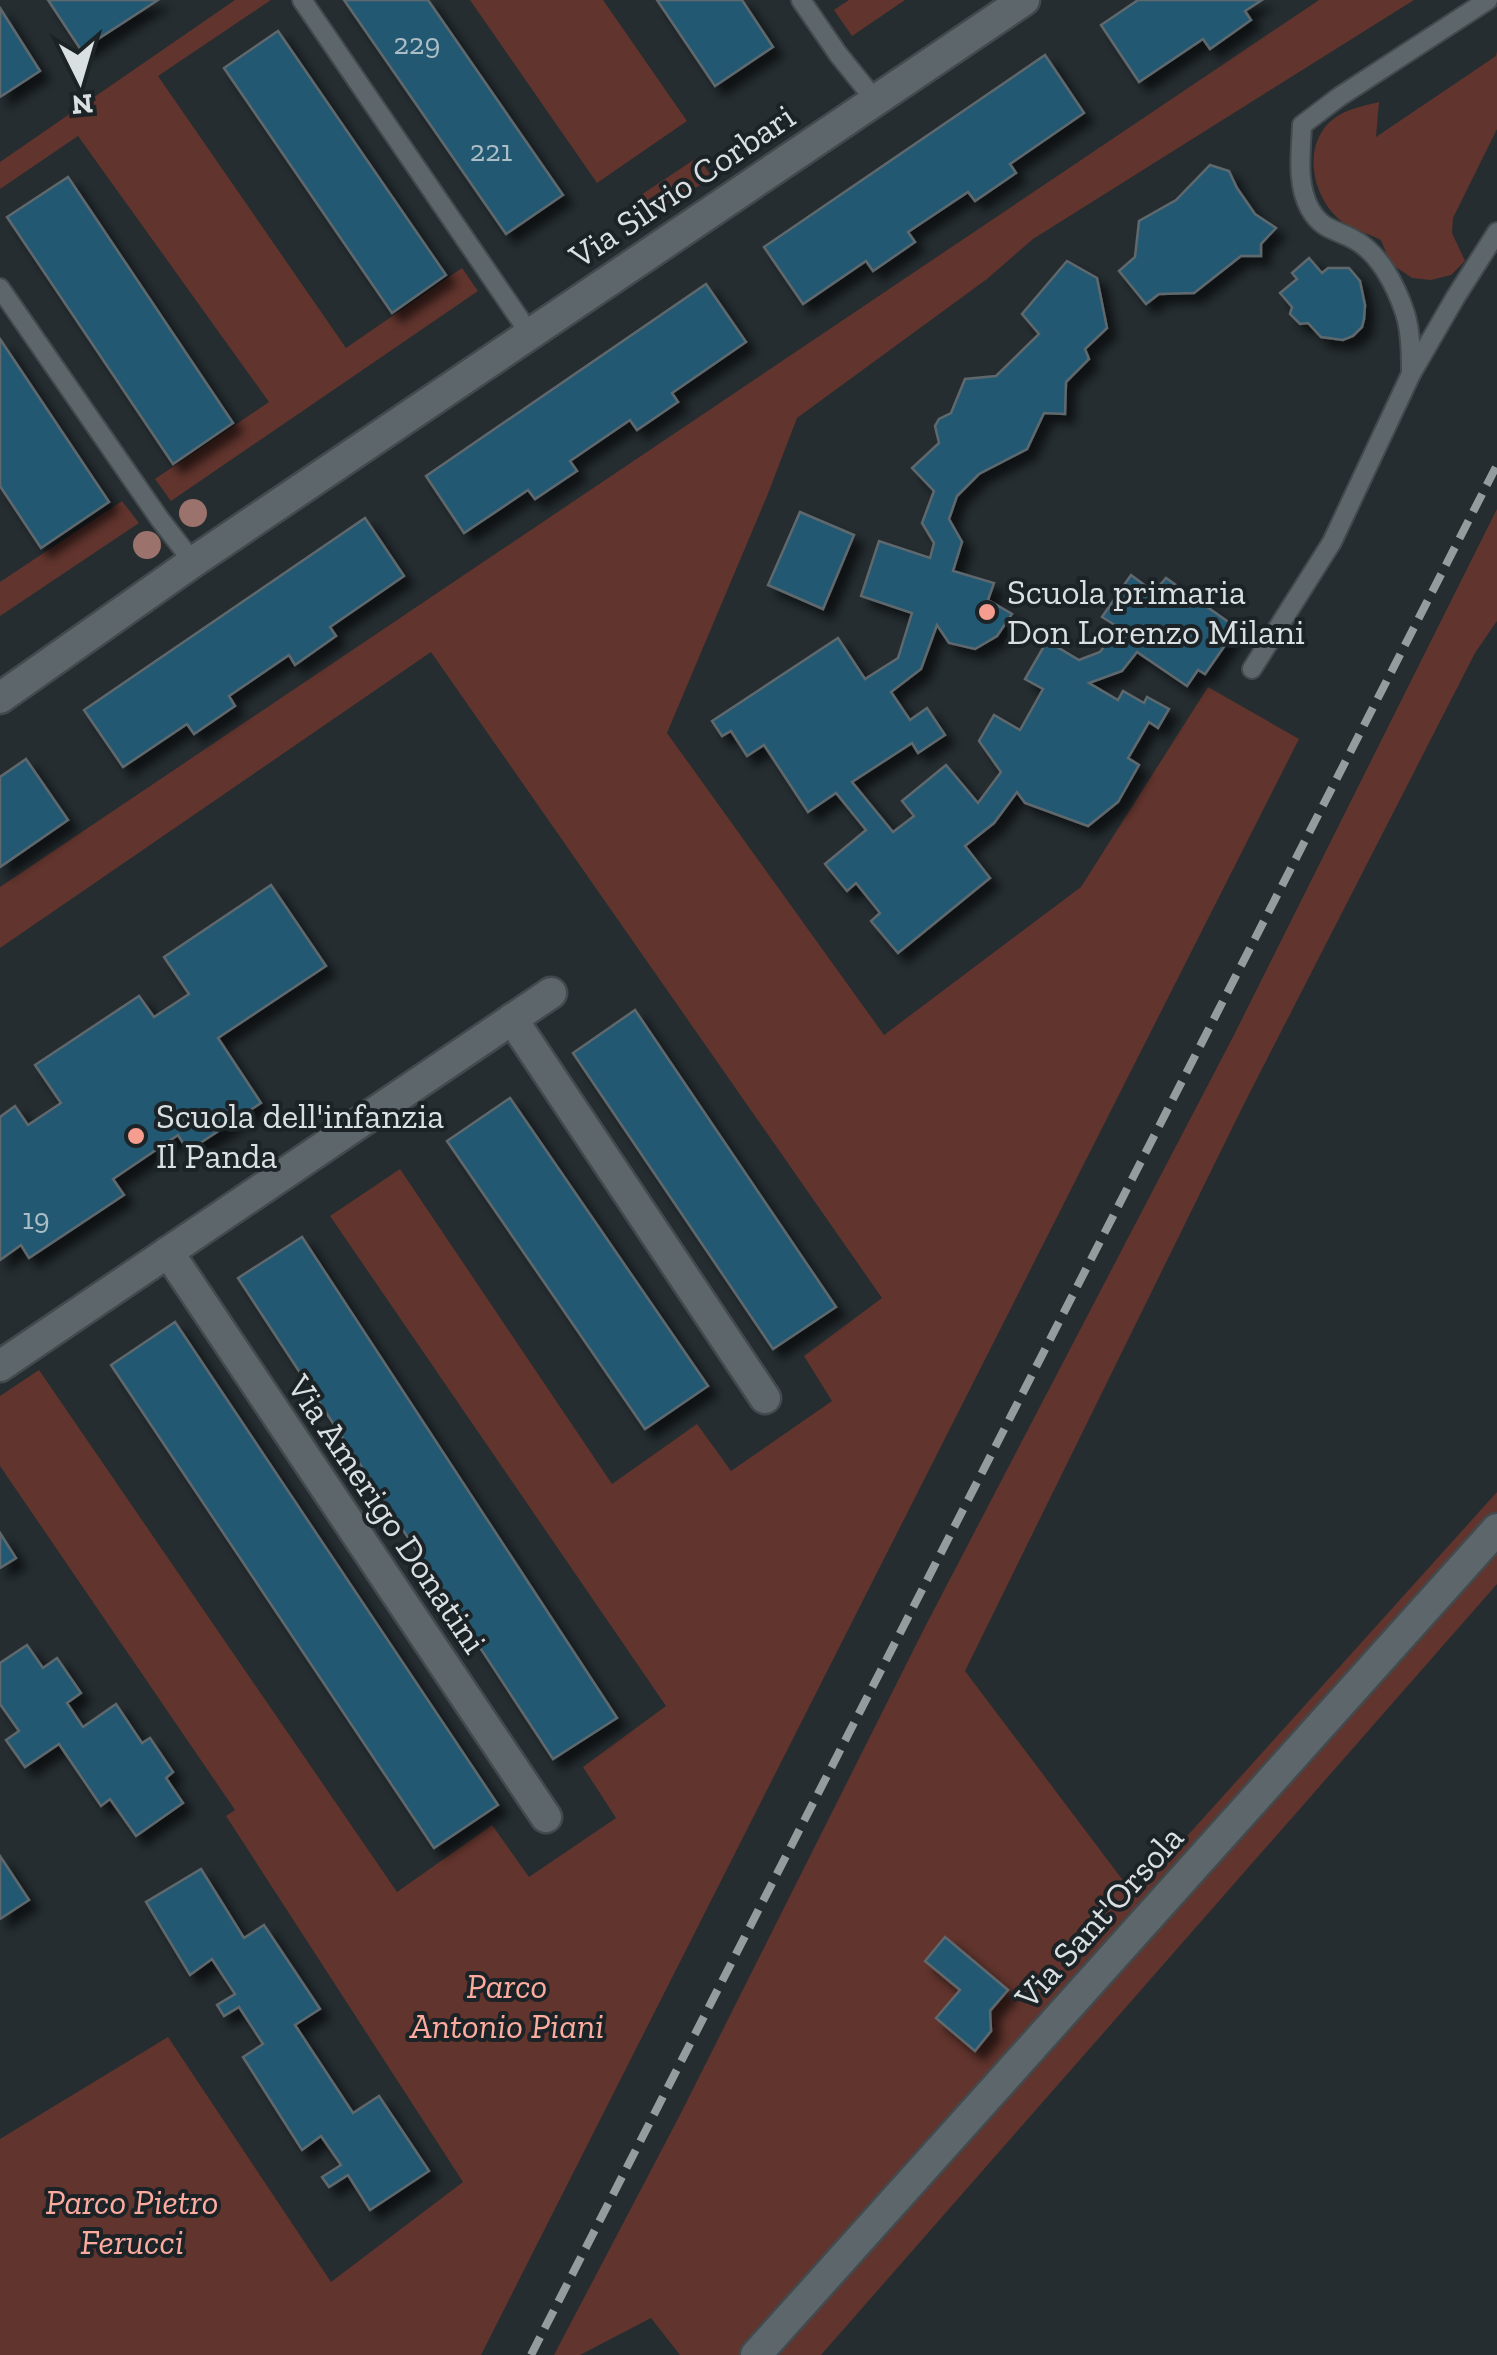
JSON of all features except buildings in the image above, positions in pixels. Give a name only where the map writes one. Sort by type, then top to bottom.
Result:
[{"type":"street","name":"Via Silvio Corbari","points":[[0,698],[193,562],[1024,0]]},
{"type":"street","points":[[0,1366],[551,993]]},
{"type":"street","points":[[512,1019],[765,1398]]},
{"type":"street","name":"Via Amerigo Donatini","points":[[168,1252],[546,1817]]},
{"type":"street","name":"Via Sant'Orsola","points":[[756,2355],[1497,1529]]},
{"type":"lane","points":[[302,0],[530,334]]},
{"type":"lane","points":[[801,0],[875,100]]},
{"type":"lane","points":[[1411,374],[1405,314],[1381,264],[1370,250],[1351,237],[1322,224],[1310,208],[1301,170],[1302,126],[1339,97],[1481,6],[1497,4]]},
{"type":"lane","points":[[1252,669],[1332,542],[1411,374],[1497,232]]},
{"type":"lane","points":[[0,288],[193,562]]},
{"type":"green space","points":[[235,0],[271,0],[158,76],[346,348],[462,268],[478,291],[171,501],[155,479],[269,402],[78,136],[0,189],[0,162]]},
{"type":"green space","points":[[470,0],[603,0],[687,121],[597,183]]},
{"type":"green space","points":[[849,0],[905,0],[852,36],[834,10]]},
{"type":"green space","name":"Parco Antonio Piani","points":[[1319,0],[1414,0],[1033,239],[987,279],[797,418],[667,733],[884,1035],[1081,887],[1208,687],[1299,739],[481,2355],[0,2355],[0,2139],[168,2037],[331,2282],[463,2182],[226,1816],[235,1810],[0,1466],[0,1396],[39,1370],[397,1892],[492,1825],[529,1877],[616,1818],[583,1767],[666,1706],[330,1216],[400,1169],[612,1484],[697,1424],[731,1471],[832,1401],[804,1356],[882,1298],[431,652],[0,948],[0,887]]},
{"type":"green space","points":[[1497,51],[1497,129],[1453,218],[1452,233],[1465,261],[1451,275],[1431,280],[1412,278],[1390,263],[1381,240],[1344,223],[1327,205],[1316,180],[1317,142],[1334,118],[1379,102],[1376,137],[1496,56]]},
{"type":"green space","points":[[698,157],[712,177],[655,215],[641,195]]},
{"type":"green space","points":[[122,501],[139,523],[0,616],[0,582]]},
{"type":"green space","points":[[1497,509],[1497,621],[1475,653],[1244,1104],[965,1671],[1134,1895],[1497,1492],[1497,1584],[821,2355],[680,2355],[651,2318],[580,2355],[554,2355],[681,2113],[927,1623],[1234,1035]]},
{"type":"railway","points":[[531,2355],[1497,465]]},
{"type":"place","name":"Scuola primaria Don Lorenzo Milani","points":[[987,612]]},
{"type":"place","name":"Scuola dell'infanzia Il Panda","points":[[136,1136]]},
{"type":"park label","name":"Parco Pietro Ferucci","points":[[132,2222]]}]
